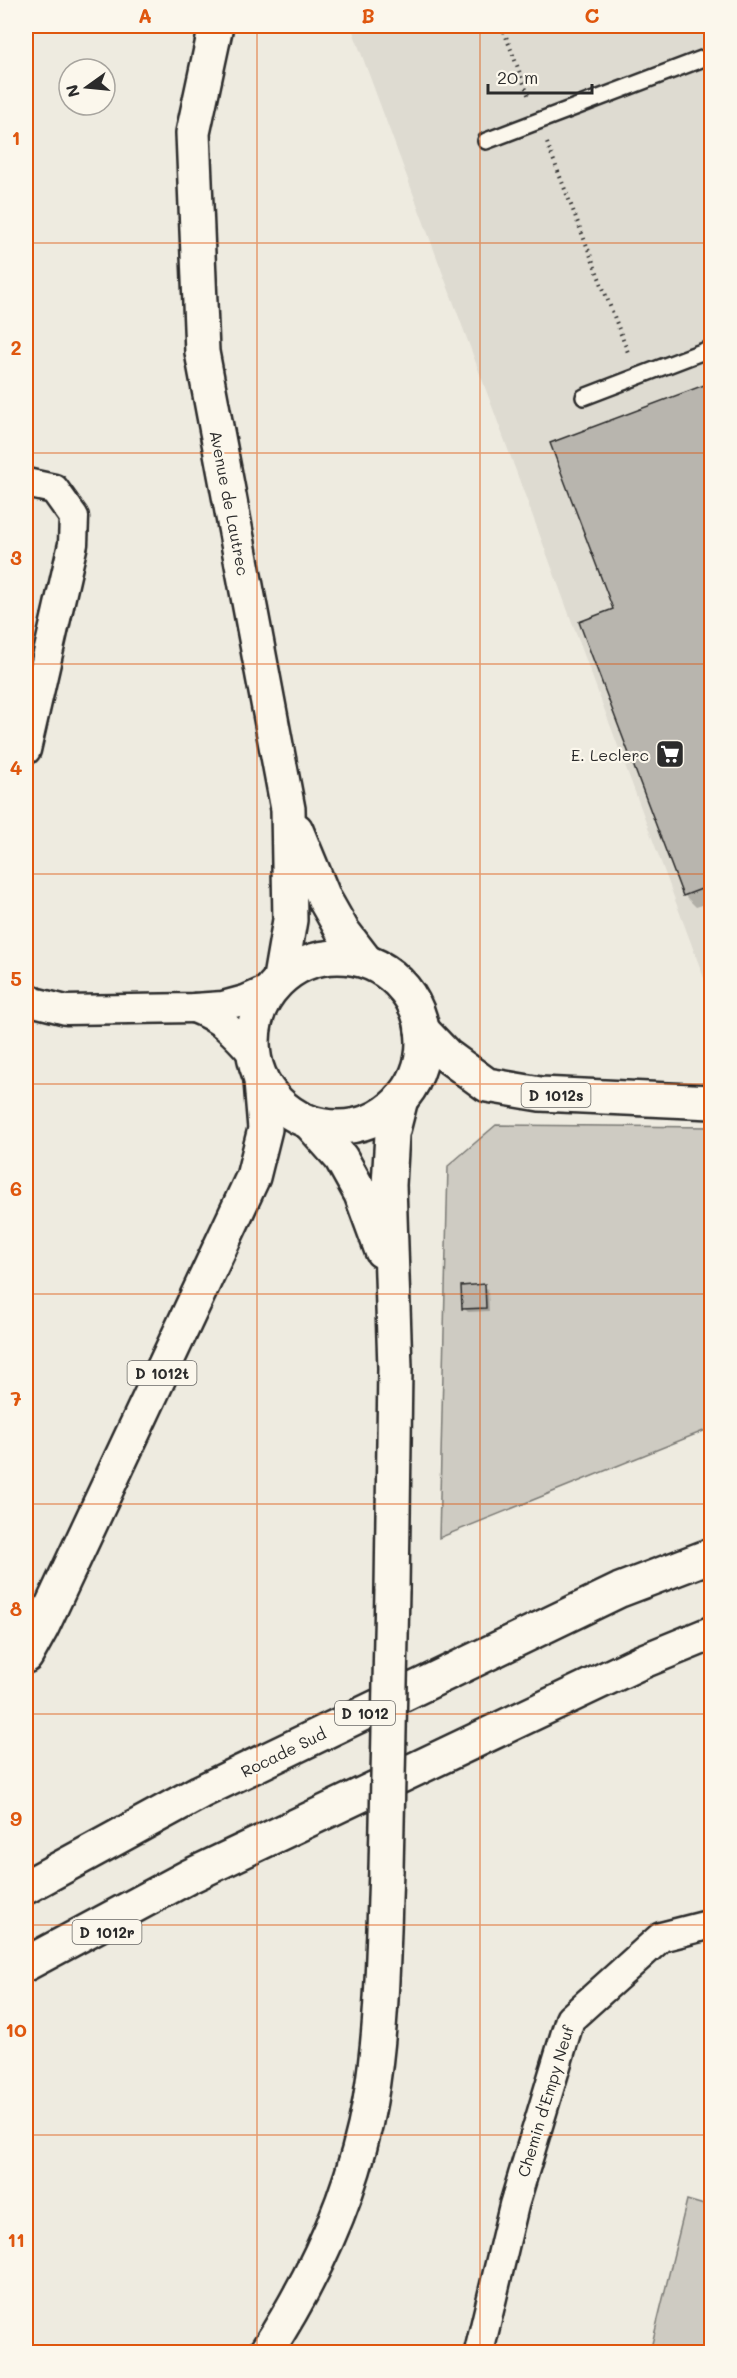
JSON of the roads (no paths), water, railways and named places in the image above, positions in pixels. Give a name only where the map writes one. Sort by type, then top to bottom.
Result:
[{"type":"main road","name":"Avenue de Lautrec","points":[[216,26],[193,133],[202,352],[288,809],[290,920],[275,984]]},
{"type":"main road","points":[[288,809],[325,900],[342,930],[365,960]]},
{"type":"main road","points":[[343,956],[365,960],[386,971],[404,987],[416,1007],[422,1030],[423,1055],[415,1079],[401,1099],[382,1115],[358,1125],[333,1128],[309,1122],[290,1113],[273,1099],[257,1067],[253,1030],[259,1009],[275,984],[299,965],[320,958],[343,956]]},
{"type":"main road","name":"D 1012s","points":[[422,1030],[446,1055],[487,1085],[540,1094],[711,1102]]},
{"type":"main road","name":"D 1012t","points":[[26,1656],[42,1627],[253,1177],[265,1129],[257,1067]]},
{"type":"main road","points":[[266,2352],[293,2311],[320,2260],[342,2203],[369,2104],[377,2047],[386,1870],[392,1590],[395,1368],[389,1185],[392,1134],[401,1099]]},
{"type":"main road","points":[[309,1122],[341,1158],[361,1194],[377,1234],[393,1287]]},
{"type":"main road","name":"Rocade Sud","points":[[26,1887],[200,1792],[620,1590],[711,1555]]},
{"type":"main road","points":[[26,1964],[188,1877],[641,1662],[711,1633]]},
{"type":"main road","name":"D 1012r","points":[[26,1986],[188,1877]]},
{"type":"street","points":[[26,483],[54,489],[74,517],[73,544],[26,750]]},
{"type":"street","points":[[26,996],[34,1002],[66,1010],[194,1008],[224,1006],[244,1000],[275,984]]},
{"type":"street","points":[[194,1008],[211,1015],[231,1029],[257,1067]]},
{"type":"street","name":"Chemin d'Empy Neuf","points":[[478,2352],[513,2205],[570,2019],[661,1937],[711,1924]]},
{"type":"lane","points":[[486,141],[711,55]]},
{"type":"lane","points":[[584,397],[711,348]]},
{"type":"place","name":"E. Leclerc","points":[[670,754]]}]
